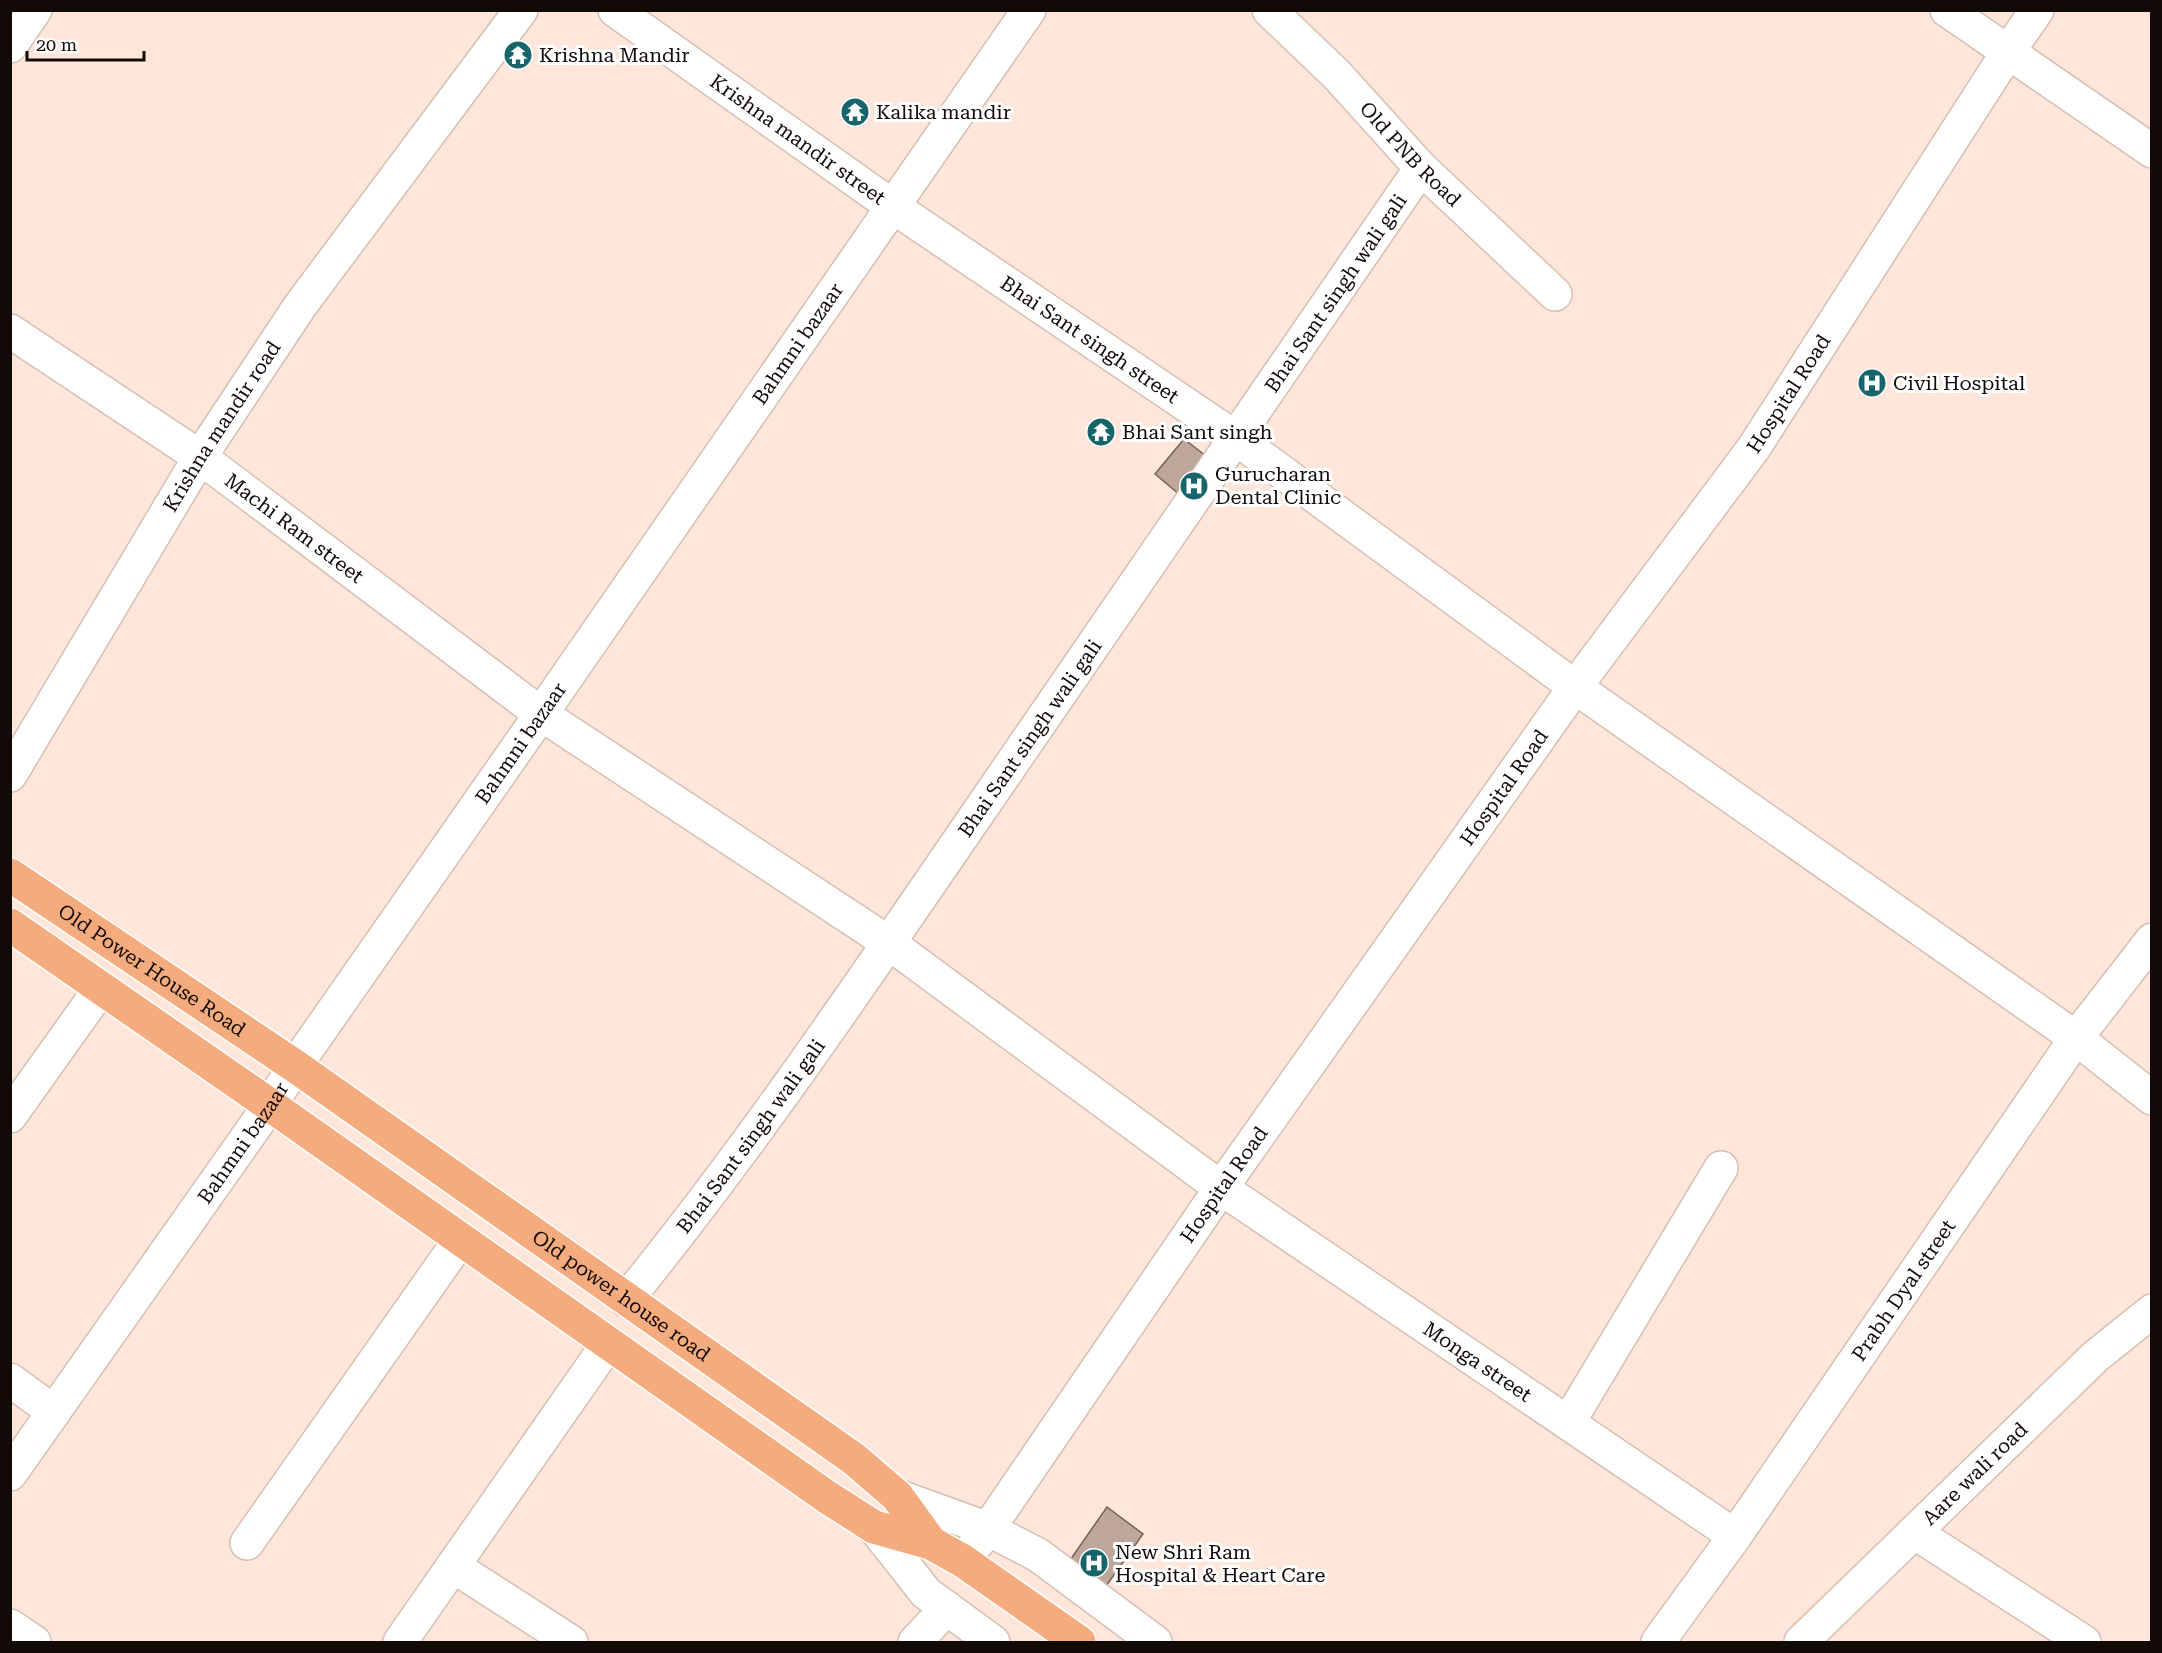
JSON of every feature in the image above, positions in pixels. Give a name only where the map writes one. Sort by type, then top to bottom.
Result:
[{"type":"highway","name":"Old Power House Road","points":[[10,874],[295,1066]]},
{"type":"highway","points":[[10,926],[270,1105]]},
{"type":"highway","name":"Old power house road","points":[[295,1066],[854,1459],[897,1496],[931,1543]]},
{"type":"highway","name":"Old power house road","points":[[270,1105],[827,1497],[874,1527],[931,1543],[972,1567],[1079,1642]]},
{"type":"street","points":[[10,46],[35,10]]},
{"type":"street","name":"Krishna mandir road","points":[[10,775],[200,457],[300,306],[521,10]]},
{"type":"street","name":"Krishna mandir street","points":[[615,10],[892,206]]},
{"type":"street","name":"Bahmni bazaar","points":[[10,1474],[270,1105],[1029,10]]},
{"type":"street","name":"Old PNB Road","points":[[1269,10],[1338,75],[1420,168],[1555,294]]},
{"type":"street","points":[[1947,10],[2151,151]]},
{"type":"street","name":"Hospital Road","points":[[972,1567],[988,1529],[1221,1188],[1575,687],[1753,449],[2037,10]]},
{"type":"street","name":"Bhai Sant singh wali gali","points":[[626,1300],[690,1221],[889,943],[1420,168]]},
{"type":"street","name":"Bhai Sant singh street","points":[[892,206],[1237,438],[1575,687],[2076,1038],[2151,1098]]},
{"type":"street","name":"Machi Ram street","points":[[10,331],[200,457],[541,714],[889,943]]},
{"type":"street","name":"Prabh Dyal street","points":[[1658,1642],[1736,1536],[2076,1038],[2151,940]]},
{"type":"street","name":"Monga street","points":[[889,943],[1221,1188],[1736,1536]]},
{"type":"street","points":[[10,1116],[101,988]]},
{"type":"street","points":[[1568,1423],[1721,1168]]},
{"type":"street","points":[[247,1543],[460,1240]]},
{"type":"street","name":"Aare wali road","points":[[1801,1642],[2096,1356],[2151,1311]]},
{"type":"street","points":[[400,1642],[608,1344]]},
{"type":"street","points":[[10,1380],[54,1412]]},
{"type":"street","points":[[897,1496],[988,1529],[1038,1555],[1155,1642]]},
{"type":"street","points":[[874,1527],[926,1593],[993,1642]]},
{"type":"street","points":[[1914,1532],[2084,1642]]},
{"type":"street","points":[[453,1566],[571,1642]]},
{"type":"street","points":[[915,1642],[946,1608]]},
{"type":"street","points":[[10,1626],[34,1642]]},
{"type":"building","points":[[1184,439],[1210,459],[1180,495],[1155,474]]},
{"type":"building","points":[[1107,1507],[1143,1534],[1104,1589],[1068,1563]]},
{"type":"place","name":"Krishna Mandir","points":[[518,55]]},
{"type":"place","name":"Kalika mandir","points":[[855,112]]},
{"type":"place","name":"Civil Hospital","points":[[1872,383]]},
{"type":"place","name":"Bhai Sant singh","points":[[1101,432]]},
{"type":"place","name":"Gurucharan Dental Clinic","points":[[1194,486]]},
{"type":"place","name":"New Shri Ram Hospital & Heart Care","points":[[1094,1563]]}]
